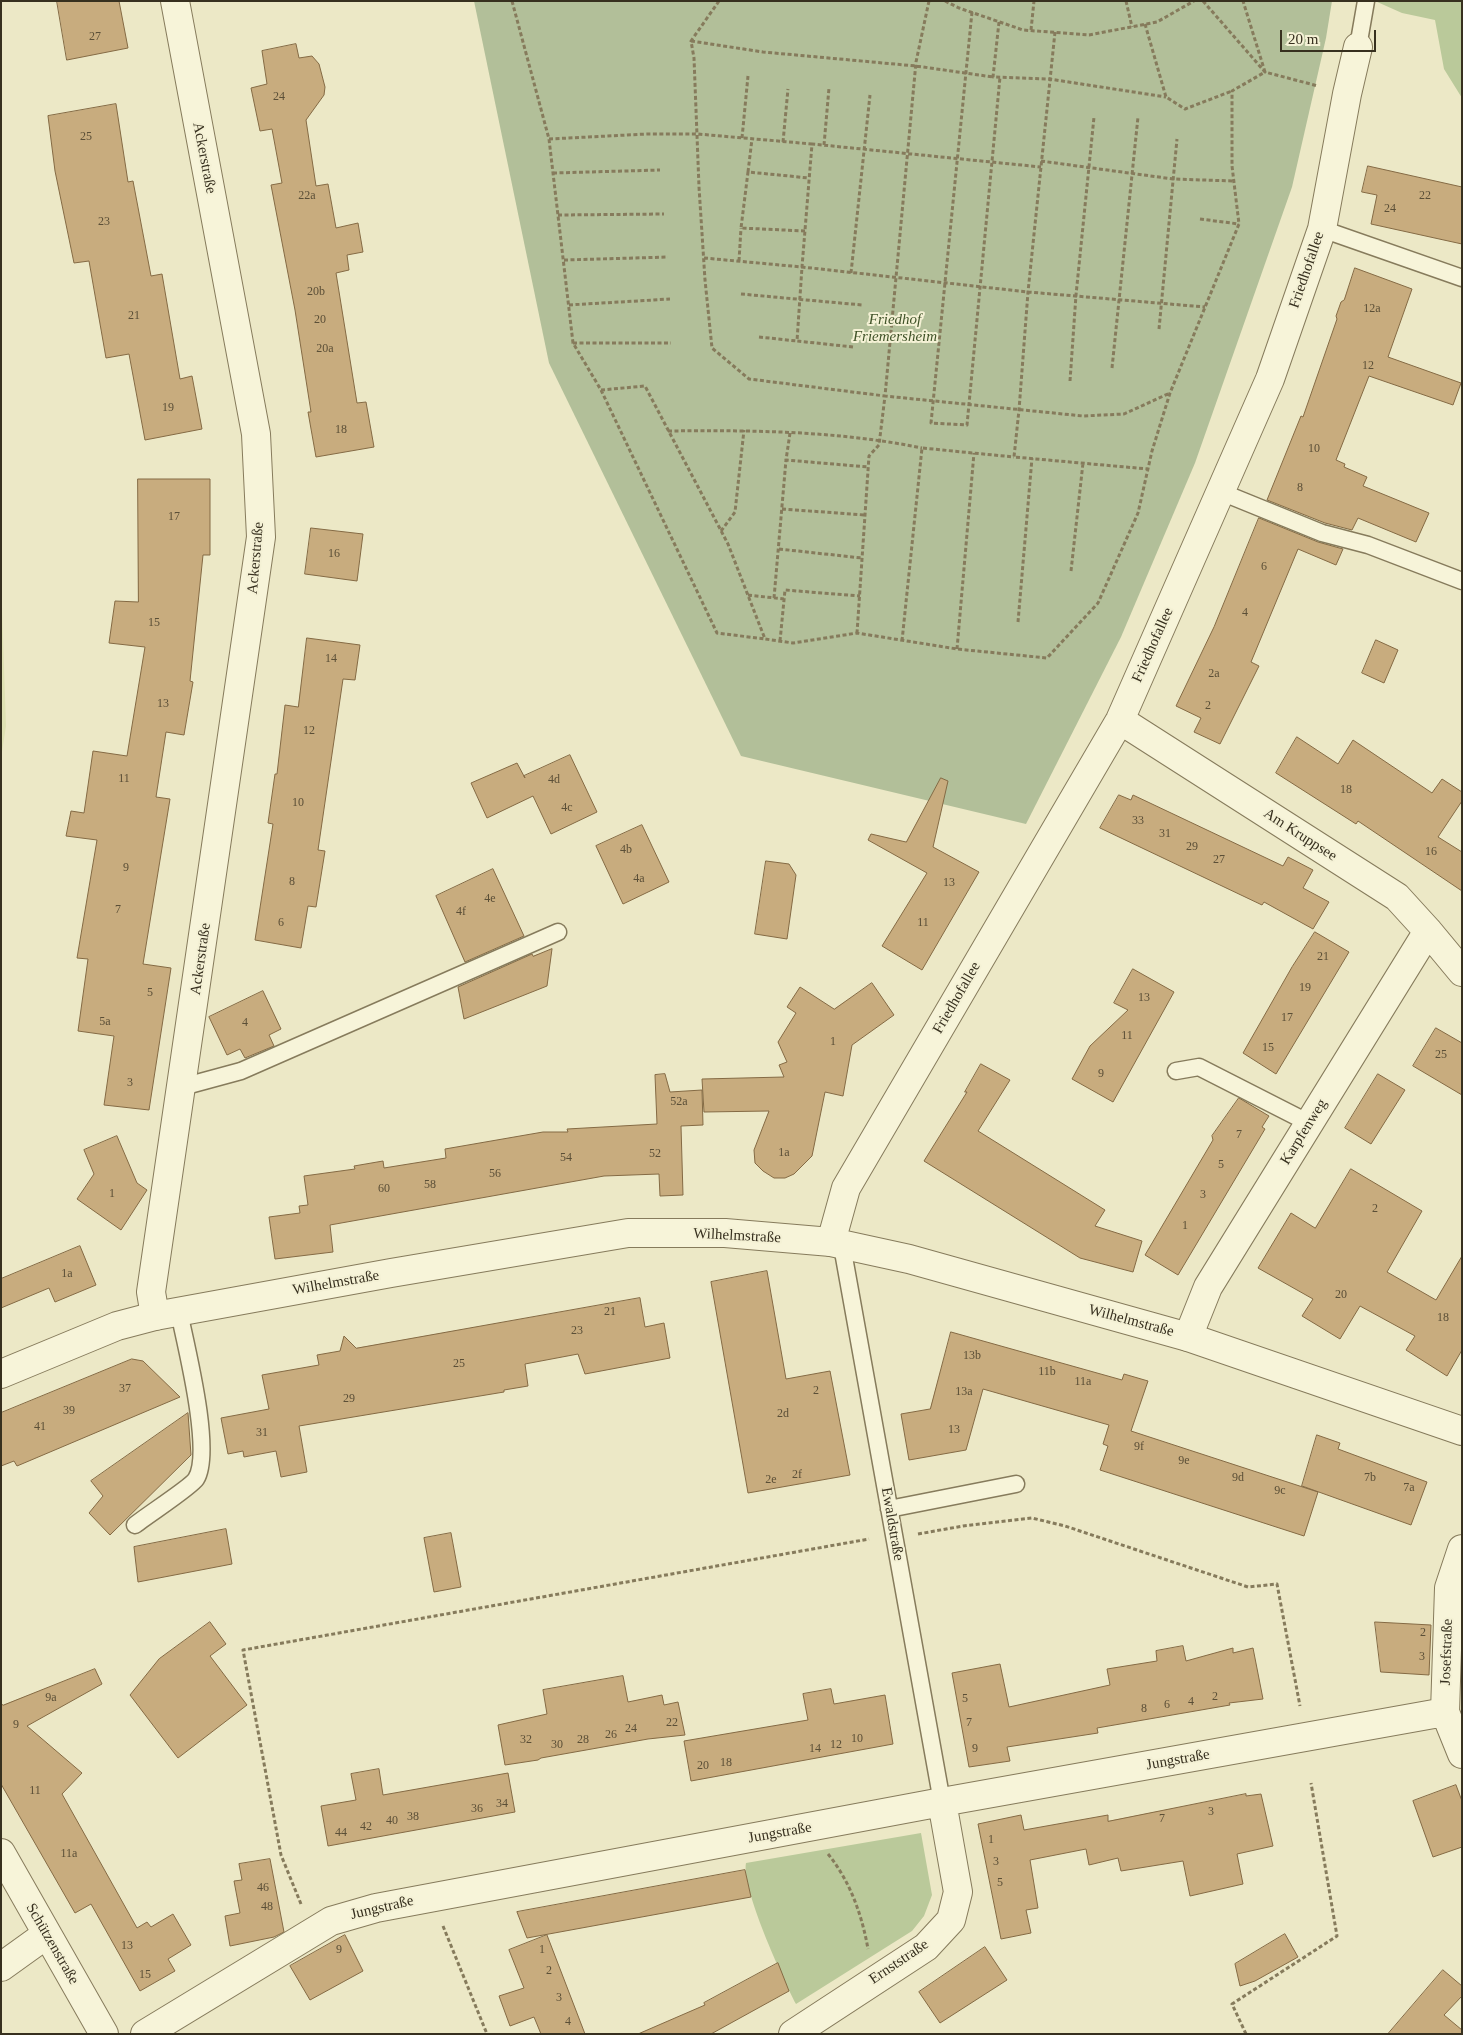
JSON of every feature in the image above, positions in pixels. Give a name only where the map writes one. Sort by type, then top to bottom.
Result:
[{"type":"street","name":"Ackerstraße","points":[[167,1314],[151,1292],[261,538],[256,434],[175,1]]},
{"type":"street","name":"Friedhofallee","points":[[836,1244],[846,1188],[1120,720],[1221,492],[1270,379],[1322,229],[1347,94],[1358,47]]},
{"type":"street","name":"Am Kruppsee","points":[[1120,720],[1397,897],[1462,972]]},
{"type":"street","name":"Karpfenweg","points":[[1188,1336],[1208,1287],[1428,931]]},
{"type":"street","name":"Wilhelmstraße","points":[[1,1374],[117,1326],[167,1314],[391,1273],[628,1233],[725,1233],[836,1244],[909,1259],[1188,1336],[1462,1431]]},
{"type":"street","name":"Josefstraße","points":[[1462,1549],[1449,1588],[1444,1712],[1462,1754]]},
{"type":"street","name":"Jungstraße","points":[[144,2034],[331,1921],[376,1908],[942,1802],[1444,1712]]},
{"type":"street","name":"Ernststraße","points":[[793,2034],[926,1946],[951,1920],[958,1892],[942,1802]]},
{"type":"street","name":"Schützenstraße","points":[[1,1853],[104,2034]]},
{"type":"street","points":[[1,1967],[47,1934]]},
{"type":"lane","name":"Friedhofallee","points":[[1358,47],[1366,1]]},
{"type":"lane","points":[[1322,229],[1462,278]]},
{"type":"lane","points":[[1221,492],[1322,533],[1368,545],[1462,582]]},
{"type":"lane","points":[[182,1087],[241,1071],[558,932]]},
{"type":"lane","points":[[1176,1071],[1199,1067],[1309,1123]]},
{"type":"lane","name":"Ewaldstraße","points":[[836,1244],[894,1536],[942,1802]]},
{"type":"lane","points":[[135,1525],[196,1480],[202,1465],[196,1399],[167,1314]]},
{"type":"lane","points":[[889,1510],[1016,1484]]},
{"type":"path","points":[[512,1],[549,139],[573,344],[601,390],[717,633],[793,643],[857,633],[957,649],[1047,658],[1098,602],[1138,513],[1170,393],[1239,224],[1234,181],[1232,91]]},
{"type":"path","points":[[719,1],[691,41],[694,58],[704,258],[712,348],[749,378],[968,405],[1083,416],[1124,414],[1170,393]]},
{"type":"path","points":[[857,633],[869,456],[879,445],[880,440],[916,66],[929,1]]},
{"type":"path","points":[[945,1],[1023,30],[1090,35],[1156,22],[1194,1]]},
{"type":"path","points":[[1031,31],[1034,1]]},
{"type":"path","points":[[1126,1],[1132,26]]},
{"type":"path","points":[[1203,1],[1265,72],[1347,94]]},
{"type":"path","points":[[1243,1],[1265,72]]},
{"type":"path","points":[[972,12],[931,423],[967,425],[1000,77]]},
{"type":"path","points":[[994,77],[999,22]]},
{"type":"path","points":[[1146,24],[1166,97]]},
{"type":"path","points":[[1014,457],[1040,167],[1055,32]]},
{"type":"path","points":[[691,41],[763,52],[916,66],[994,77],[1049,79],[1166,97],[1185,109],[1232,91],[1265,72]]},
{"type":"path","points":[[742,138],[748,76]]},
{"type":"path","points":[[824,145],[829,88]]},
{"type":"path","points":[[783,142],[788,89]]},
{"type":"path","points":[[851,273],[870,95]]},
{"type":"path","points":[[1112,368],[1138,116]]},
{"type":"path","points":[[1070,381],[1076,295],[1094,117]]},
{"type":"path","points":[[549,139],[647,134],[698,134],[907,152],[1040,167]]},
{"type":"path","points":[[739,261],[752,139]]},
{"type":"path","points":[[1159,329],[1177,139]]},
{"type":"path","points":[[797,341],[812,144]]},
{"type":"path","points":[[1041,162],[1173,179],[1234,181]]},
{"type":"path","points":[[553,173],[660,170]]},
{"type":"path","points":[[748,172],[809,178]]},
{"type":"path","points":[[558,215],[664,214]]},
{"type":"path","points":[[1200,219],[1239,224]]},
{"type":"path","points":[[742,228],[805,231]]},
{"type":"path","points":[[564,260],[668,257]]},
{"type":"path","points":[[704,258],[1028,292],[1205,307]]},
{"type":"path","points":[[741,294],[862,305]]},
{"type":"path","points":[[569,305],[670,299]]},
{"type":"path","points":[[759,337],[853,346]]},
{"type":"path","points":[[573,344],[671,343]]},
{"type":"path","points":[[601,390],[645,386],[721,531],[766,639]]},
{"type":"path","points":[[668,431],[744,430],[880,440],[922,448],[1148,470]]},
{"type":"path","points":[[721,531],[735,512],[744,430]]},
{"type":"path","points":[[774,598],[790,433]]},
{"type":"path","points":[[902,641],[922,448]]},
{"type":"path","points":[[957,649],[974,453]]},
{"type":"path","points":[[1018,622],[1032,458]]},
{"type":"path","points":[[786,460],[868,466]]},
{"type":"path","points":[[1071,571],[1083,463]]},
{"type":"path","points":[[782,509],[865,516]]},
{"type":"path","points":[[779,549],[862,558]]},
{"type":"path","points":[[780,641],[785,590],[860,596]]},
{"type":"path","points":[[748,596],[784,599]]},
{"type":"path","points":[[312,1933],[281,1855],[243,1650],[894,1536],[1032,1518],[1065,1526],[1248,1587],[1276,1584],[1305,1737]]},
{"type":"path","points":[[1246,2034],[1232,2004],[1337,1936],[1311,1783]]},
{"type":"path","points":[[819,1826],[824,1849],[836,1864],[858,1905],[865,1931],[869,1958],[880,1976]]},
{"type":"path","points":[[431,1897],[487,2034]]},
{"type":"green space","name":"Friedhof Friemersheim","points":[[474,1],[1332,1],[1326,38],[1292,187],[1195,463],[1121,637],[1026,824],[741,756],[549,363]]},
{"type":"green space","points":[[1375,1],[1462,1],[1462,98],[1444,69],[1435,20],[1402,13]]},
{"type":"green space","points":[[1,578],[6,726],[1,758]]},
{"type":"green space","points":[[921,1833],[932,1895],[924,1916],[912,1931],[796,2004],[773,1955],[756,1912],[746,1875],[746,1863]]},
{"type":"building","points":[[57,1],[119,1],[128,48],[67,60]]},
{"type":"building","points":[[296,44],[299,58],[312,56],[319,64],[325,87],[324,95],[306,120],[316,186],[328,184],[336,228],[358,223],[363,252],[347,255],[349,270],[336,273],[357,403],[366,402],[374,447],[316,457],[308,412],[311,412],[295,310],[271,185],[282,183],[272,129],[260,131],[251,88],[267,84],[262,51]]},
{"type":"building","points":[[116,104],[128,182],[133,181],[151,276],[162,274],[180,379],[192,376],[202,429],[145,440],[129,354],[106,358],[89,261],[74,263],[55,171],[48,116]]},
{"type":"building","points":[[1368,166],[1462,187],[1462,244],[1371,224],[1377,195],[1362,192]]},
{"type":"building","points":[[1355,268],[1412,289],[1388,357],[1461,383],[1453,405],[1369,376],[1336,460],[1345,464],[1344,467],[1367,477],[1363,486],[1429,513],[1416,542],[1358,518],[1352,530],[1325,523],[1267,500],[1301,416],[1303,417],[1337,319],[1336,316],[1341,302],[1344,300]]},
{"type":"building","points":[[138,479],[210,479],[210,555],[203,555],[190,681],[193,682],[184,735],[166,732],[156,797],[170,799],[143,964],[171,968],[149,1110],[104,1105],[114,1036],[78,1031],[88,959],[77,958],[97,840],[66,836],[71,811],[84,813],[93,751],[127,756],[145,647],[109,643],[115,601],[138,602]]},
{"type":"building","points":[[1259,518],[1318,542],[1343,549],[1336,565],[1298,549],[1251,662],[1259,666],[1220,744],[1194,732],[1201,718],[1176,706],[1214,627]]},
{"type":"building","points":[[311,528],[363,534],[357,581],[305,574]]},
{"type":"building","points":[[307,638],[360,645],[355,680],[343,679],[318,850],[325,851],[316,907],[308,906],[301,948],[255,940],[273,824],[268,823],[275,774],[277,774],[285,705],[298,707]]},
{"type":"building","points":[[1376,640],[1398,650],[1384,683],[1362,673]]},
{"type":"building","points":[[1297,737],[1338,764],[1353,740],[1432,793],[1442,779],[1462,792],[1462,801],[1438,837],[1462,852],[1462,891],[1358,821],[1356,824],[1276,773]]},
{"type":"building","points":[[570,755],[597,812],[551,834],[533,796],[487,818],[471,783],[517,763],[525,778],[524,776]]},
{"type":"building","points":[[941,778],[948,781],[933,847],[979,872],[922,970],[882,946],[927,873],[868,840],[871,834],[906,842]]},
{"type":"building","points":[[1119,795],[1131,800],[1133,795],[1283,866],[1288,857],[1313,870],[1303,888],[1329,902],[1313,929],[1264,902],[1262,905],[1100,828]]},
{"type":"building","points":[[642,825],[669,882],[623,904],[596,846]]},
{"type":"building","points":[[766,861],[789,864],[796,875],[787,939],[755,934]]},
{"type":"building","points":[[493,869],[524,936],[465,962],[436,896]]},
{"type":"building","points":[[1315,932],[1349,952],[1276,1074],[1243,1053],[1292,967]]},
{"type":"building","points":[[552,949],[547,986],[464,1019],[458,987],[532,954],[533,956]]},
{"type":"building","points":[[1133,969],[1174,992],[1113,1102],[1072,1079],[1090,1046],[1128,1010],[1114,1003]]},
{"type":"building","points":[[872,983],[894,1015],[852,1045],[843,1096],[825,1092],[812,1156],[794,1174],[785,1178],[774,1178],[755,1163],[754,1150],[769,1111],[704,1112],[702,1079],[784,1077],[779,1065],[787,1062],[778,1042],[796,1013],[787,1007],[800,987],[834,1009]]},
{"type":"building","points":[[263,991],[281,1029],[269,1035],[274,1046],[245,1058],[240,1049],[227,1055],[209,1017]]},
{"type":"building","points":[[1436,1028],[1462,1043],[1462,1095],[1413,1066]]},
{"type":"building","points":[[981,1064],[1010,1080],[978,1131],[1105,1210],[1095,1226],[1142,1241],[1133,1272],[1080,1258],[924,1161],[967,1092],[965,1092]]},
{"type":"building","points":[[665,1074],[670,1092],[702,1090],[703,1125],[681,1126],[683,1195],[660,1196],[659,1174],[604,1176],[330,1225],[333,1252],[275,1259],[269,1217],[300,1213],[299,1206],[308,1205],[304,1176],[355,1169],[354,1166],[383,1161],[384,1168],[446,1158],[445,1149],[543,1132],[568,1132],[567,1129],[657,1124],[655,1075]]},
{"type":"building","points":[[1378,1074],[1405,1090],[1371,1144],[1345,1128]]},
{"type":"building","points":[[1239,1098],[1269,1116],[1262,1127],[1265,1129],[1178,1275],[1145,1255],[1213,1140],[1212,1136]]},
{"type":"building","points":[[117,1136],[137,1183],[147,1190],[121,1230],[77,1199],[94,1174],[84,1150]]},
{"type":"building","points":[[1351,1169],[1422,1211],[1387,1272],[1436,1300],[1462,1256],[1462,1350],[1447,1376],[1406,1350],[1415,1336],[1360,1306],[1340,1339],[1302,1316],[1313,1299],[1258,1268],[1291,1213],[1315,1228]]},
{"type":"building","points":[[80,1246],[96,1285],[55,1302],[49,1288],[1,1308],[1,1279]]},
{"type":"building","points":[[767,1271],[786,1379],[830,1371],[850,1475],[748,1493],[711,1282]]},
{"type":"building","points":[[640,1298],[645,1327],[664,1323],[670,1358],[585,1374],[578,1354],[525,1364],[528,1386],[504,1390],[504,1392],[299,1426],[307,1472],[281,1477],[276,1451],[244,1457],[243,1451],[228,1454],[221,1418],[269,1409],[262,1375],[319,1365],[317,1355],[340,1351],[344,1336],[356,1348]]},
{"type":"building","points":[[951,1332],[1122,1380],[1124,1374],[1148,1381],[1131,1431],[1318,1492],[1304,1536],[1100,1470],[1108,1446],[1103,1444],[1109,1425],[983,1389],[966,1450],[909,1460],[901,1414],[930,1409]]},
{"type":"building","points":[[132,1359],[143,1361],[180,1397],[17,1466],[14,1461],[1,1466],[1,1413]]},
{"type":"building","points":[[188,1413],[191,1455],[110,1535],[89,1513],[103,1496],[91,1481]]},
{"type":"building","points":[[1317,1435],[1340,1443],[1338,1449],[1427,1482],[1411,1525],[1302,1486]]},
{"type":"building","points":[[226,1529],[232,1564],[138,1582],[134,1547]]},
{"type":"building","points":[[451,1533],[461,1587],[434,1592],[424,1538]]},
{"type":"building","points":[[210,1622],[226,1644],[210,1656],[247,1705],[178,1758],[130,1695],[159,1659]]},
{"type":"building","points":[[1375,1622],[1431,1625],[1429,1675],[1381,1672]]},
{"type":"building","points":[[1183,1646],[1186,1661],[1233,1648],[1233,1653],[1253,1648],[1263,1699],[1229,1703],[1230,1705],[1097,1728],[1098,1733],[1007,1747],[1010,1761],[969,1767],[952,1673],[1000,1664],[1009,1707],[1110,1685],[1107,1669],[1157,1661],[1156,1651]]},
{"type":"building","points":[[95,1669],[102,1684],[27,1726],[82,1773],[62,1794],[137,1928],[147,1922],[151,1927],[173,1914],[191,1945],[168,1959],[175,1971],[140,1991],[91,1904],[75,1913],[1,1784],[1,1704],[3,1705]]},
{"type":"building","points":[[623,1676],[628,1702],[662,1695],[664,1705],[678,1702],[685,1735],[648,1739],[505,1765],[498,1725],[547,1714],[543,1690]]},
{"type":"building","points":[[831,1689],[834,1704],[885,1695],[893,1744],[691,1781],[684,1741],[808,1720],[803,1694]]},
{"type":"building","points":[[379,1769],[383,1795],[508,1773],[515,1812],[328,1846],[321,1806],[356,1800],[351,1774]]},
{"type":"building","points":[[1456,1785],[1462,1801],[1462,1847],[1433,1857],[1413,1801]]},
{"type":"building","points":[[1246,1794],[1246,1796],[1261,1794],[1273,1846],[1237,1854],[1243,1884],[1190,1896],[1183,1861],[1121,1871],[1118,1858],[1089,1865],[1086,1849],[1030,1860],[1038,1908],[1026,1910],[1031,1933],[1001,1939],[978,1824],[1021,1815],[1024,1830],[1108,1815],[1108,1821]]},
{"type":"building","points":[[270,1859],[284,1932],[274,1937],[230,1946],[225,1916],[240,1913],[234,1881],[242,1880],[239,1864]]},
{"type":"building","points":[[745,1870],[751,1897],[527,1938],[517,1912]]},
{"type":"building","points":[[1285,1934],[1298,1957],[1255,1981],[1240,1986],[1235,1964]]},
{"type":"building","points":[[345,1935],[363,1971],[310,2000],[290,1966]]},
{"type":"building","points":[[547,1935],[585,2034],[541,2034],[534,2017],[510,2026],[499,1996],[524,1988],[509,1950]]},
{"type":"building","points":[[985,1947],[1007,1980],[940,2023],[919,1992]]},
{"type":"building","points":[[778,1963],[789,1991],[711,2034],[638,2034],[705,2005],[704,2003]]},
{"type":"building","points":[[1443,1970],[1462,1986],[1462,1996],[1444,2015],[1462,2030],[1462,2034],[1388,2034]]}]
